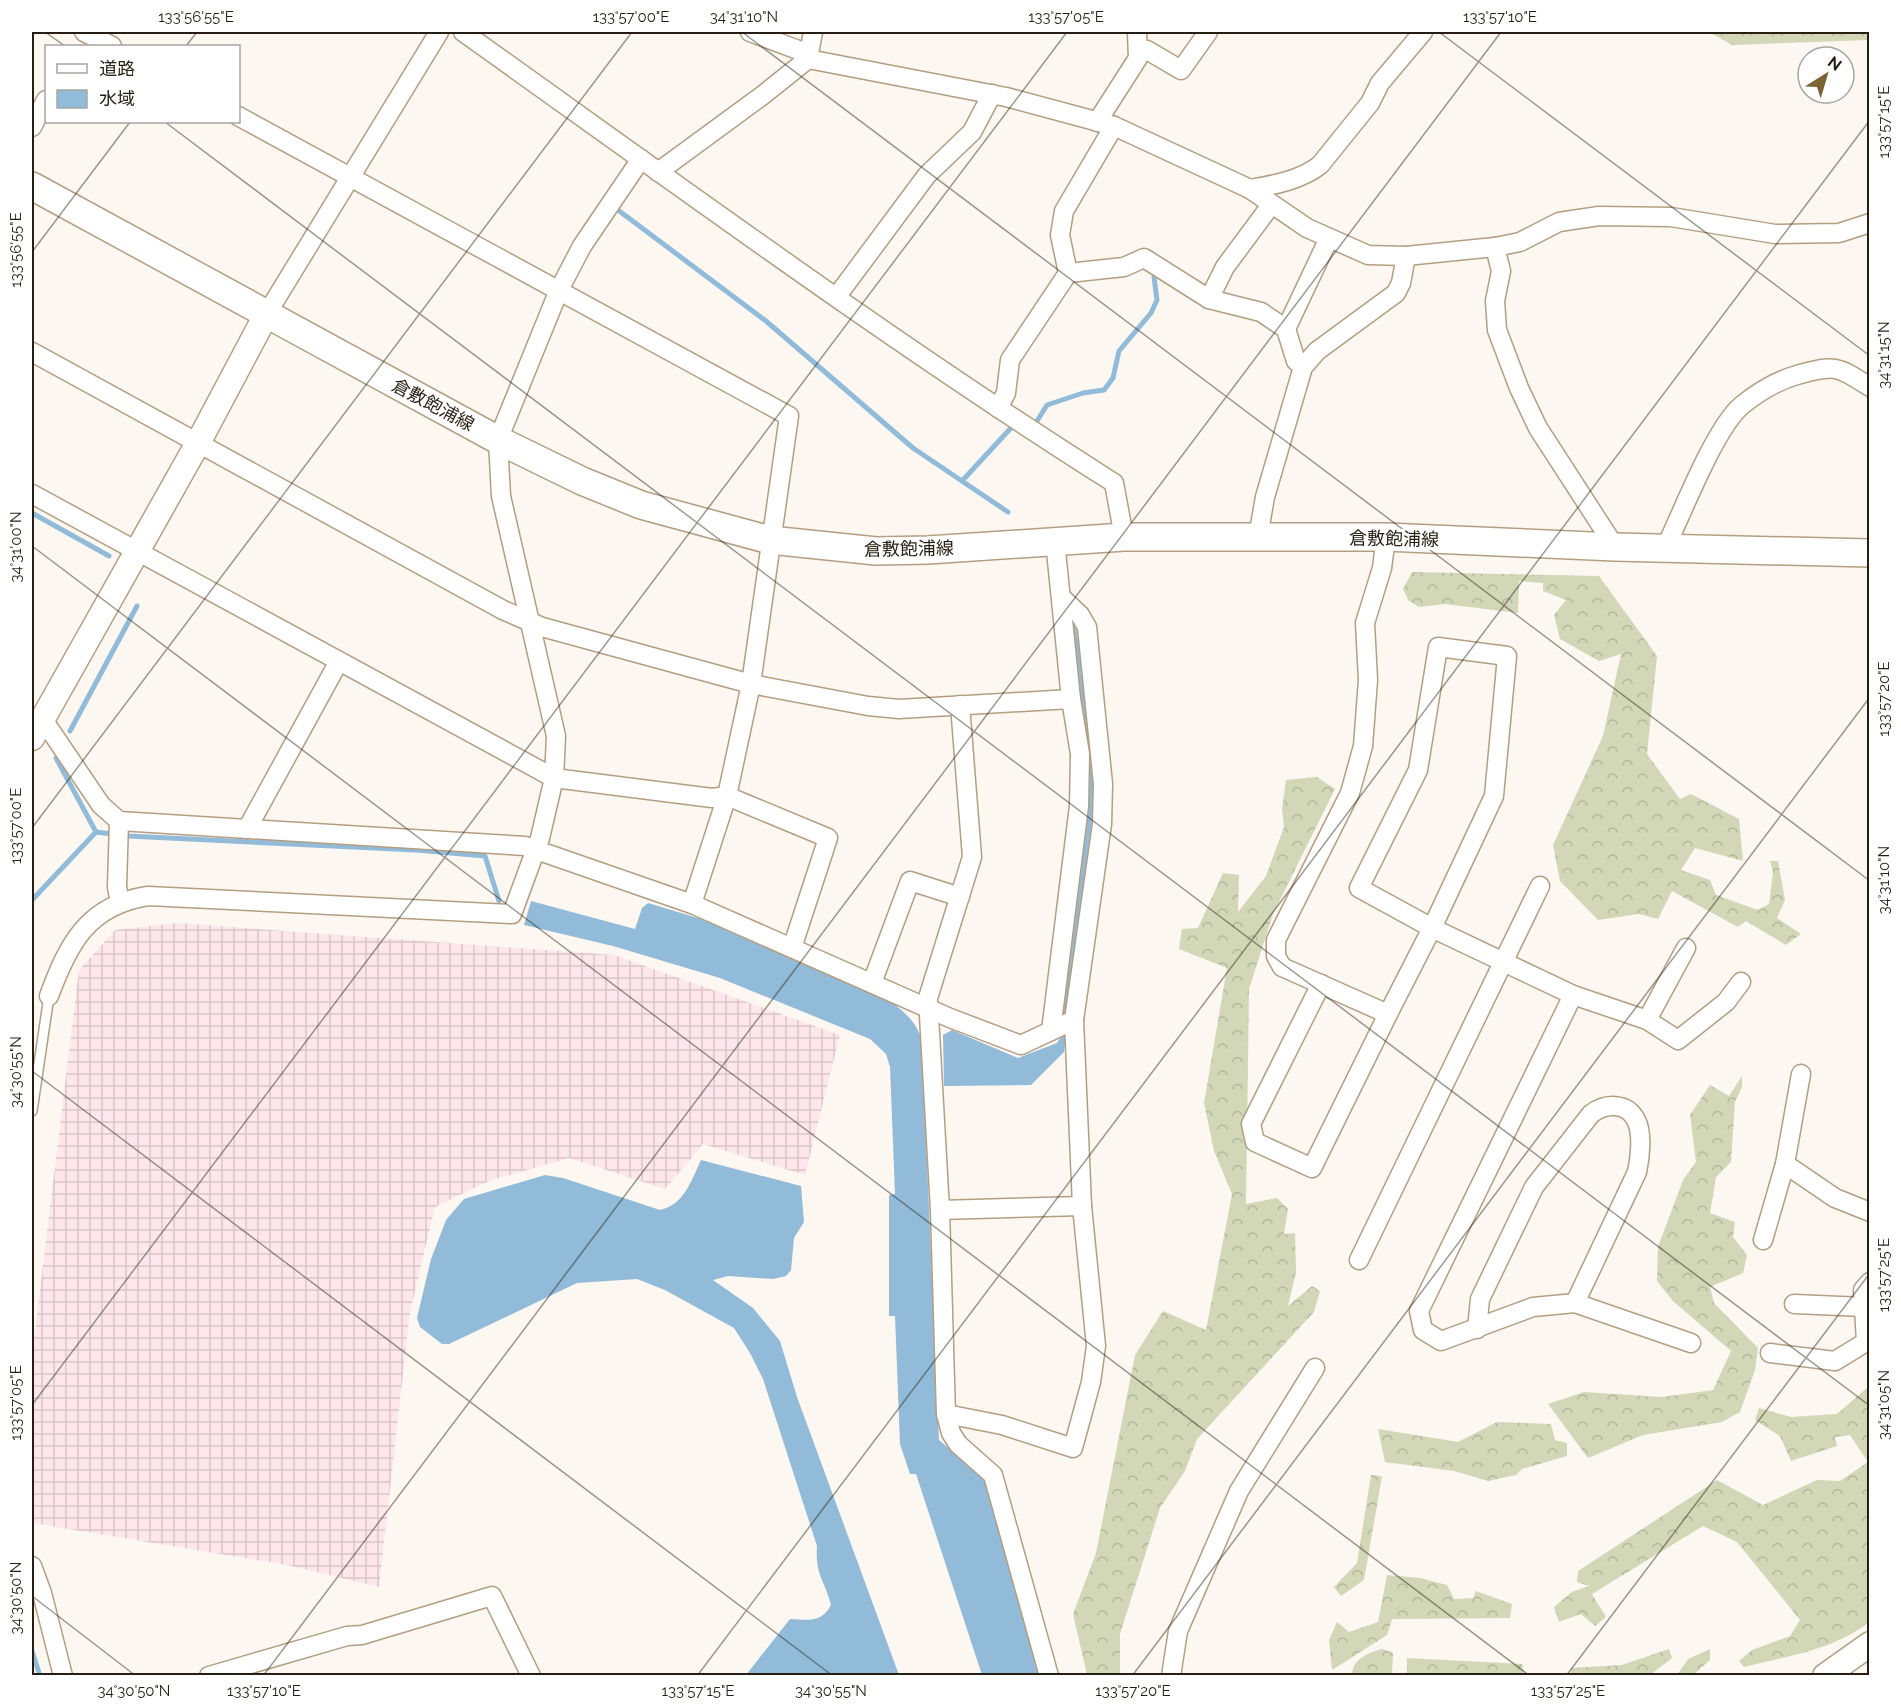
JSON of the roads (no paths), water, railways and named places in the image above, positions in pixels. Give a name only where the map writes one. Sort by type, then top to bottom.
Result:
[{"type":"main road","name":"倉敷飽浦線","points":[[32,186],[498,440],[582,482],[641,505],[770,540],[876,551],[928,550],[1124,537],[1386,537],[1665,549],[1869,553]]},
{"type":"street","points":[[84,32],[110,45]]},
{"type":"street","points":[[120,903],[117,887],[118,831],[100,804],[37,728],[198,443],[266,315],[439,32]]},
{"type":"street","points":[[463,32],[658,172],[998,408],[1114,483],[1124,537]]},
{"type":"street","points":[[750,32],[801,51],[808,59],[992,94],[1106,124],[1250,189],[1307,228],[1368,255],[1406,256],[1495,247],[1520,242],[1559,222],[1599,216],[1671,218],[1775,234],[1839,233],[1869,223]]},
{"type":"street","points":[[658,172],[763,96],[808,59],[813,32]]},
{"type":"street","points":[[1138,41],[1147,50],[1181,70],[1208,32]]},
{"type":"street","points":[[1250,189],[1275,184],[1311,172],[1320,165],[1370,103],[1380,83],[1423,32]]},
{"type":"street","points":[[998,408],[1006,393],[1010,360],[1068,273],[1060,235],[1064,211],[1138,58],[1138,41]]},
{"type":"street","points":[[837,296],[927,175],[972,132],[992,94]]},
{"type":"street","points":[[32,127],[45,102]]},
{"type":"street","points":[[240,117],[789,416],[751,684],[727,796],[692,904]]},
{"type":"street","points":[[49,996],[70,945],[86,926],[120,903],[148,896],[516,906],[536,849],[554,778],[556,736],[501,496],[498,440],[559,290],[582,246],[641,159]]},
{"type":"street","points":[[1209,299],[1225,267],[1271,205]]},
{"type":"street","points":[[1286,329],[1329,237]]},
{"type":"street","points":[[1495,247],[1501,271],[1495,302],[1497,330],[1519,388],[1538,428],[1615,547]]},
{"type":"street","points":[[1258,537],[1265,497],[1303,367],[1317,351],[1396,293],[1401,283],[1406,256]]},
{"type":"street","points":[[1068,273],[1124,267],[1144,258],[1209,299],[1261,312],[1286,329],[1296,362],[1303,367]]},
{"type":"street","points":[[32,352],[493,605],[528,621],[751,684],[886,709],[1071,699]]},
{"type":"street","points":[[1665,549],[1715,444],[1740,407],[1776,381],[1827,367],[1843,370],[1869,387]]},
{"type":"street","points":[[32,494],[338,663],[554,778],[712,798],[727,796],[828,838],[792,948]]},
{"type":"street","points":[[1386,537],[1382,568],[1365,623],[1368,680],[1363,746],[1350,793],[1276,940],[1275,948],[1282,967],[1388,1014]]},
{"type":"street","points":[[946,1414],[1002,1425],[1073,1448],[1091,1382],[1096,1347],[1062,1026],[1079,806],[1080,754],[1071,699],[1056,542]]},
{"type":"street","points":[[1062,598],[1080,615],[1087,627],[1103,784],[1102,824],[1062,1026]]},
{"type":"street","points":[[1321,984],[1251,1124],[1255,1142],[1312,1168],[1432,928],[1494,796],[1507,656],[1438,647],[1418,770],[1359,888],[1432,928],[1573,996],[1647,1020],[1678,1040],[1726,1002],[1741,982]]},
{"type":"street","points":[[247,829],[338,663]]},
{"type":"street","points":[[960,705],[972,857],[928,998],[940,1210],[946,1414],[951,1433],[958,1444],[993,1475],[1049,1676]]},
{"type":"street","points":[[118,831],[247,829],[525,846],[692,904],[929,1008],[1021,1045],[1062,1026]]},
{"type":"street","points":[[872,983],[910,881],[960,897]]},
{"type":"street","points":[[1359,1260],[1540,886]]},
{"type":"street","points":[[1647,1020],[1686,948]]},
{"type":"street","points":[[1573,996],[1419,1311],[1423,1330],[1441,1341],[1533,1307],[1575,1303],[1690,1342]]},
{"type":"street","points":[[1763,1240],[1785,1164],[1801,1074]]},
{"type":"street","points":[[1477,1329],[1480,1299],[1534,1187],[1591,1114],[1600,1106],[1615,1105],[1630,1112],[1637,1121],[1640,1157],[1637,1172],[1575,1303]]},
{"type":"street","points":[[1785,1164],[1835,1198],[1869,1212]]},
{"type":"street","points":[[940,1210],[1082,1206]]},
{"type":"street","points":[[1770,1353],[1835,1361],[1866,1342],[1867,1304],[1863,1290],[1869,1282]]},
{"type":"street","points":[[1794,1304],[1867,1304]]},
{"type":"street","points":[[1172,1676],[1178,1631],[1239,1491],[1316,1368]]},
{"type":"street","points":[[32,1566],[42,1593],[63,1676]]},
{"type":"street","points":[[209,1676],[347,1636],[362,1635],[492,1596],[531,1676]]},
{"type":"street","points":[[1825,1676],[1869,1644]]},
{"type":"lane","points":[[32,1111],[49,996]]},
{"type":"water","points":[[531,901],[635,929],[642,908],[648,903],[701,919],[893,1003],[916,1027],[922,1045],[939,1440],[988,1482],[1040,1675],[982,1675],[916,1474],[910,1474],[900,1444],[895,1316],[889,1316],[889,1195],[895,1194],[890,1067],[886,1054],[870,1039],[720,978],[613,946],[524,925]]},
{"type":"water","points":[[952,1030],[1018,1058],[1057,1043],[1061,1036],[1066,1037],[1064,1052],[1031,1085],[944,1086],[943,1035]]},
{"type":"water","points":[[701,1160],[801,1186],[804,1222],[794,1238],[791,1270],[786,1276],[773,1279],[728,1276],[713,1280],[753,1308],[780,1341],[797,1397],[899,1675],[746,1675],[790,1619],[819,1618],[831,1605],[819,1571],[817,1546],[763,1379],[734,1328],[665,1290],[637,1279],[577,1283],[449,1344],[442,1344],[420,1327],[417,1318],[431,1259],[446,1220],[464,1199],[545,1175],[563,1178],[660,1210],[681,1198]]},
{"type":"waterway","points":[[618,210],[766,321],[913,448],[1008,512]]},
{"type":"waterway","points":[[1037,421],[1047,405],[1083,393],[1104,390],[1113,378],[1119,351],[1151,313],[1157,300],[1154,277]]},
{"type":"waterway","points":[[962,481],[1010,429]]},
{"type":"waterway","points":[[32,513],[109,556]]},
{"type":"waterway","points":[[70,731],[137,606]]},
{"type":"waterway","points":[[1063,1021],[1089,825],[1091,782],[1088,729],[1073,623]]},
{"type":"waterway","points":[[32,900],[96,832],[56,758]]},
{"type":"waterway","points":[[96,832],[128,836],[416,850],[485,856],[499,901]]},
{"type":"waterway","points":[[32,1651],[40,1676]]}]
